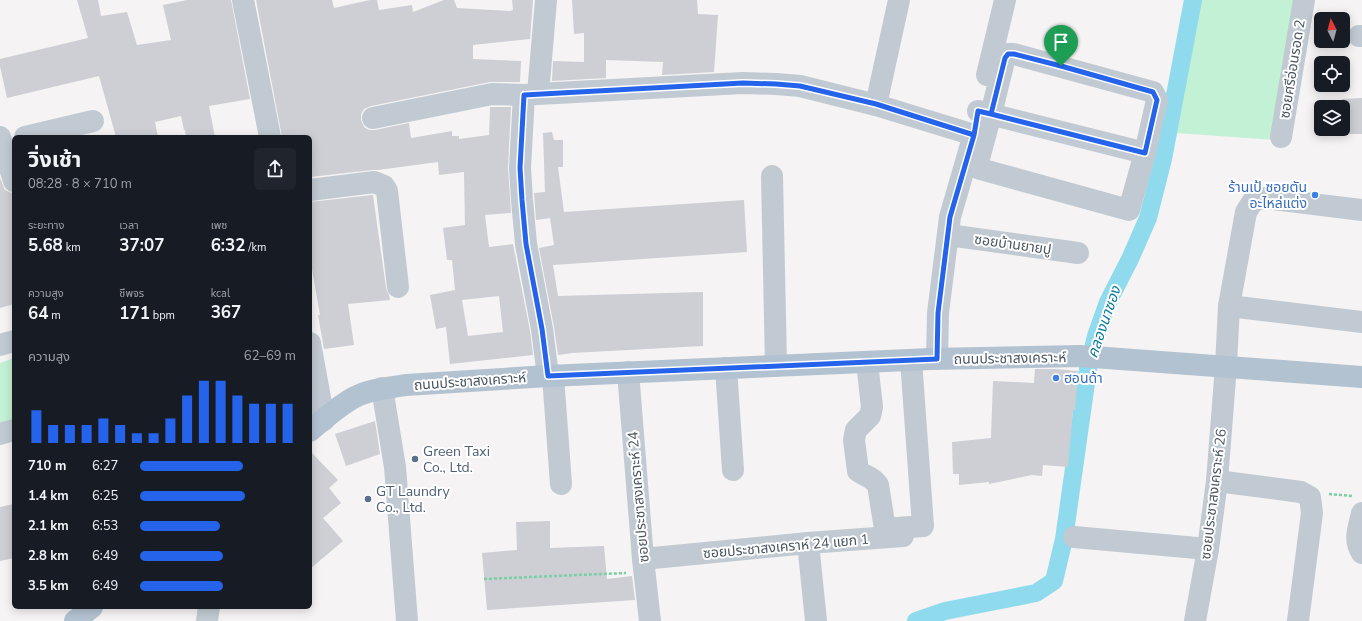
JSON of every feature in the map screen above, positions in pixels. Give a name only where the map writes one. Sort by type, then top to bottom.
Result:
[{"type":"main road","name":"ถนนประชาสงเคราะห์","points":[[317,425],[355,397],[382,388],[406,385],[628,372],[937,359],[1090,357],[1362,377]]},
{"type":"main road","points":[[75,621],[90,609]]},
{"type":"street","points":[[243,0],[270,135]]},
{"type":"street","points":[[546,0],[520,168],[526,244],[551,376],[561,484]]},
{"type":"street","points":[[876,104],[899,0]]},
{"type":"street","points":[[937,359],[938,313],[950,217],[974,135],[985,113],[1005,58],[1008,54],[1014,54],[1153,92],[1157,100],[1145,153],[1129,210],[980,169],[978,162],[985,113],[1005,0]]},
{"type":"street","name":"ซอยศรีอ่อนรอด 2","points":[[1281,137],[1304,0]]},
{"type":"street","points":[[373,118],[492,94],[531,95],[743,83],[800,86],[876,104],[974,135]]},
{"type":"street","points":[[985,113],[1145,153]]},
{"type":"street","points":[[34,135],[93,121]]},
{"type":"street","points":[[5,140],[8,175]]},
{"type":"street","points":[[772,176],[776,366]]},
{"type":"street","points":[[312,190],[374,182],[384,186],[387,191],[398,287]]},
{"type":"street","name":"ซอยประชาสงเคราะห์ 26","points":[[1194,621],[1208,549],[1217,481],[1229,306],[1246,212],[1252,201],[1264,198],[1362,210]]},
{"type":"street","name":"ซอยบ้านยายปู","points":[[948,235],[1078,253]]},
{"type":"street","points":[[1229,306],[1362,322]]},
{"type":"street","points":[[0,345],[12,341]]},
{"type":"street","points":[[868,362],[872,407],[870,416],[856,430],[854,440],[858,471],[874,479],[878,485],[885,529],[923,526],[911,360]]},
{"type":"street","points":[[312,366],[317,425]]},
{"type":"street","points":[[726,368],[733,470]]},
{"type":"street","name":"ซอยประชาสงเคราะห์ 24","points":[[628,372],[643,565],[650,621]]},
{"type":"street","points":[[382,388],[395,467],[407,621]]},
{"type":"street","points":[[0,434],[12,431]]},
{"type":"street","points":[[1217,481],[1301,492],[1310,497],[1312,513],[1298,621]]},
{"type":"street","points":[[1358,505],[1357,546],[1362,553]]},
{"type":"street","name":"ซอยประชาสงเคราห์ 24 แยก 1","points":[[643,565],[808,543],[928,534]]},
{"type":"street","points":[[1074,537],[1208,549]]},
{"type":"street","points":[[808,543],[816,621]]},
{"type":"street","points":[[207,621],[209,609]]},
{"type":"path","points":[[1310,497],[1333,494],[1358,505]]},
{"type":"path","points":[[484,579],[643,565]]},
{"type":"green space","points":[[1197,0],[1299,0],[1276,140],[1176,133]]},
{"type":"green space","points":[[12,359],[12,423],[0,426],[0,363]]},
{"type":"building","points":[[77,0],[98,0],[101,16],[127,12],[137,45],[171,40],[163,5],[187,0],[231,0],[250,99],[209,106],[215,135],[186,135],[181,116],[155,122],[158,135],[115,135],[99,76],[7,98],[0,66],[0,59],[88,38]]},
{"type":"building","points":[[256,0],[332,0],[334,8],[370,0],[377,0],[379,10],[412,5],[413,12],[444,0],[454,0],[457,8],[510,11],[513,10],[512,0],[533,0],[530,39],[473,45],[473,59],[521,61],[520,82],[490,82],[371,106],[364,109],[361,114],[361,120],[364,127],[369,130],[409,123],[411,138],[452,131],[452,136],[459,136],[459,139],[489,135],[490,107],[511,107],[508,167],[511,213],[485,215],[489,247],[513,244],[530,331],[533,355],[450,364],[446,327],[436,329],[430,295],[455,290],[452,260],[447,260],[443,228],[465,225],[464,172],[439,175],[438,162],[312,177],[312,135],[282,135]],"holes":[[[499,296],[503,332],[468,336],[462,300]]]},
{"type":"building","points":[[572,0],[697,0],[698,14],[718,15],[714,72],[662,75],[663,62],[606,60],[606,78],[552,81],[553,61],[584,62],[584,33],[574,34]]},
{"type":"building","points":[[1362,98],[1362,134],[1350,134],[1350,100],[1342,99]]},
{"type":"building","points":[[552,132],[554,140],[563,140],[563,167],[558,167],[564,212],[744,200],[747,252],[553,265],[558,296],[703,292],[703,346],[558,355],[539,248],[554,245],[550,218],[536,220],[534,193],[545,192],[543,133]]},
{"type":"building","points":[[0,178],[5,190],[12,193],[12,305],[0,308]]},
{"type":"building","points":[[373,195],[386,288],[390,300],[348,304],[354,345],[324,349],[312,269],[312,202]]},
{"type":"building","points":[[1035,369],[1078,371],[1068,467],[1043,465],[1042,476],[1032,475],[989,484],[989,482],[959,485],[959,474],[953,474],[952,442],[991,438],[993,381],[1034,383]]},
{"type":"building","points":[[375,421],[380,454],[346,466],[335,434]]},
{"type":"building","points":[[312,453],[338,480],[329,488],[341,503],[323,518],[343,541],[312,567]]},
{"type":"building","points":[[12,504],[12,558],[0,561],[0,507]]},
{"type":"building","points":[[550,521],[550,548],[604,546],[607,579],[632,576],[635,600],[487,610],[482,553],[517,550],[516,522]]},
{"type":"waterway","name":"คลองนาซอง","points":[[916,621],[945,611],[1036,593],[1054,581],[1064,539],[1088,369],[1096,336],[1108,302],[1130,259],[1148,218],[1163,159],[1193,0]]},
{"type":"place","name":"ร้านเป้ ซอยตัน อะไหล่แต่ง","points":[[1315,195]]},
{"type":"place","name":"ฮอนด้า","points":[[1056,378]]},
{"type":"place","name":"Green Taxi Co., Ltd.","points":[[415,459]]},
{"type":"place","name":"GT Laundry Co., Ltd.","points":[[368,499]]},
{"type":"route","points":[[1061,66],[1014,54],[1008,54],[1005,58],[991,114],[978,111],[974,135],[950,217],[938,313],[937,359],[548,376],[542,329],[526,244],[522,200],[520,168],[524,95],[743,83],[800,86],[876,104],[974,135],[978,111],[1145,153],[1157,100],[1153,92],[1061,66]]}]
